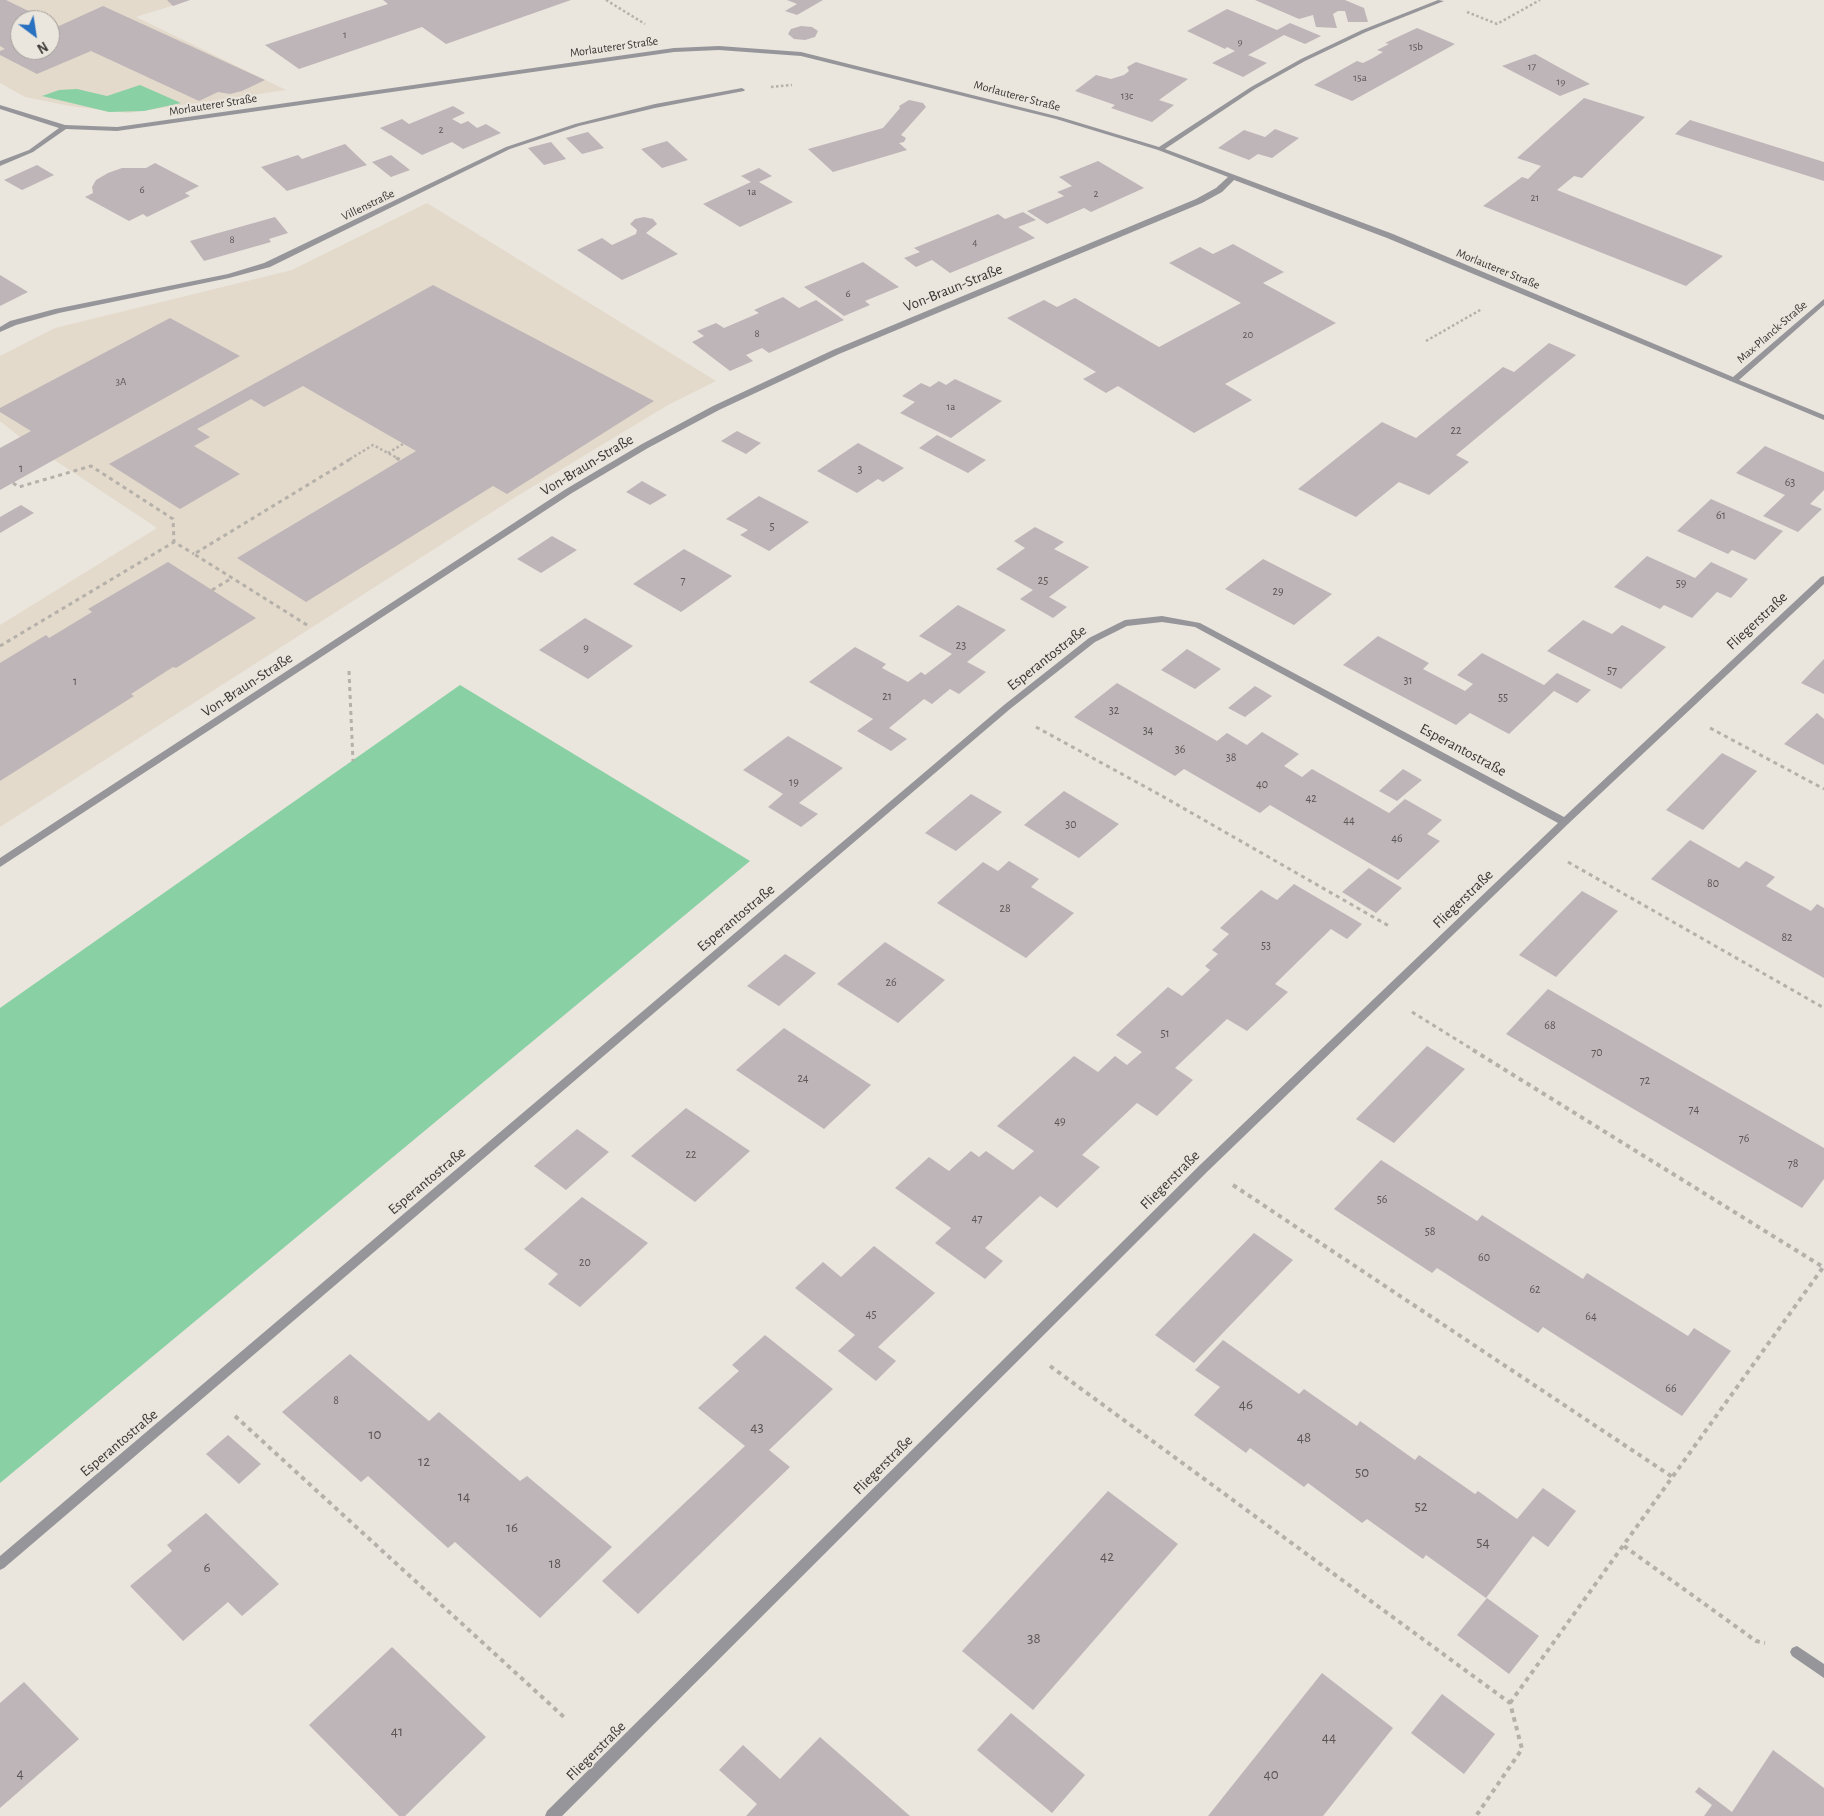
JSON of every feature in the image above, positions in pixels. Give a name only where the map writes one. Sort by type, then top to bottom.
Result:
[{"type":"street","points":[[1160,149],[1253,88],[1303,60],[1364,31],[1441,1]]},
{"type":"street","name":"Morlauterer Straße","points":[[0,107],[64,127],[99,130],[137,127],[674,50],[719,48],[801,54],[856,66],[1058,118],[1160,149],[1399,240],[1735,379],[1824,418]]},
{"type":"street","name":"Villenstraße","points":[[0,330],[13,323],[58,311],[229,276],[266,265],[508,148],[577,125],[612,116],[742,90]]},
{"type":"street","points":[[0,164],[31,151],[64,127]]},
{"type":"street","name":"Von-Braun-Straße","points":[[0,863],[561,497],[645,446],[716,408],[836,352],[1199,201],[1234,176]]},
{"type":"street","name":"Max-Planck-Straße","points":[[1735,379],[1824,301]]},
{"type":"street","name":"Fliegerstraße","points":[[552,1816],[1205,1167],[1565,822],[1824,579]]},
{"type":"street","name":"Esperantostraße","points":[[0,1564],[1000,714],[1092,640],[1125,623],[1162,619],[1197,625],[1565,822]]},
{"type":"street","points":[[1797,1652],[1824,1672]]},
{"type":"path","points":[[606,0],[619,8]]},
{"type":"path","points":[[1441,1],[1497,24],[1540,0]]},
{"type":"path","points":[[1426,341],[1478,311]]},
{"type":"path","points":[[388,453],[404,444]]},
{"type":"path","points":[[194,554],[374,445],[401,460]]},
{"type":"path","points":[[13,483],[19,487],[91,466],[173,519],[174,542]]},
{"type":"path","points":[[174,542],[307,625]]},
{"type":"path","points":[[0,646],[174,542]]},
{"type":"path","points":[[212,590],[232,578]]},
{"type":"path","points":[[349,668],[353,760]]},
{"type":"path","points":[[1036,727],[1162,796],[1389,926]]},
{"type":"path","points":[[1709,727],[1824,789]]},
{"type":"path","points":[[1567,862],[1824,1008]]},
{"type":"path","points":[[1412,1012],[1824,1266],[1674,1478],[1510,1703]]},
{"type":"path","points":[[1232,1184],[1674,1478]]},
{"type":"path","points":[[1050,1365],[1510,1703],[1522,1749],[1476,1816]]},
{"type":"path","points":[[235,1416],[565,1718]]},
{"type":"path","points":[[1624,1546],[1756,1641],[1797,1652]]},
{"type":"shaded area","points":[[0,0],[190,0],[136,17],[286,90],[128,113],[70,106],[25,97],[0,83]]},
{"type":"shaded area","points":[[427,203],[716,381],[668,405],[514,498],[0,827],[0,625],[157,528],[20,437],[0,421],[0,356],[55,328],[292,270]]},
{"type":"green space","points":[[140,85],[181,103],[144,111],[109,112],[42,96],[59,90],[77,89],[107,96]]},
{"type":"green space","points":[[460,685],[750,861],[0,1483],[0,1008]]},
{"type":"building","points":[[0,0],[6,0],[26,10],[10,10],[10,60],[60,60],[60,26],[103,6],[265,80],[242,91],[230,94],[218,92],[199,101],[91,51],[37,74],[0,55],[0,51],[5,49],[0,46]]},
{"type":"building","points":[[167,0],[190,0],[173,6]]},
{"type":"building","points":[[383,0],[571,0],[446,44],[422,27],[299,69],[265,45],[388,4]]},
{"type":"building","points":[[787,0],[823,0],[797,15],[785,11],[797,4]]},
{"type":"building","points":[[1255,0],[1345,0],[1364,8],[1368,22],[1348,22],[1345,11],[1338,11],[1333,14],[1337,28],[1316,27],[1313,15],[1299,19]]},
{"type":"building","points":[[1227,9],[1277,30],[1290,23],[1321,36],[1305,44],[1284,35],[1248,55],[1267,63],[1243,77],[1212,63],[1235,51],[1227,47],[1225,49],[1187,31]]},
{"type":"building","points":[[801,26],[812,27],[818,31],[815,37],[805,40],[794,39],[788,34],[791,29]]},
{"type":"building","points":[[1417,28],[1455,44],[1352,101],[1314,85],[1357,61],[1363,63],[1373,58],[1383,52],[1377,50],[1389,44],[1385,43]]},
{"type":"building","points":[[1535,54],[1590,84],[1560,96],[1502,66]]},
{"type":"building","points":[[1136,62],[1188,79],[1159,100],[1174,105],[1152,122],[1111,108],[1115,105],[1075,91],[1096,75],[1111,79],[1124,75],[1129,71],[1127,67]]},
{"type":"building","points":[[1584,98],[1645,117],[1582,178],[1574,176],[1557,190],[1723,256],[1686,286],[1483,206],[1522,177],[1528,179],[1541,166],[1517,158]]},
{"type":"building","points":[[909,100],[923,103],[926,107],[901,135],[906,138],[904,142],[899,143],[907,150],[833,172],[808,149],[883,128],[900,108],[899,106]]},
{"type":"building","points":[[453,106],[465,113],[452,119],[461,124],[468,121],[477,128],[486,124],[501,133],[463,149],[452,142],[422,155],[380,128],[402,119],[409,124]]},
{"type":"building","points":[[1690,120],[1824,162],[1824,181],[1675,134]]},
{"type":"building","points":[[1275,129],[1299,138],[1272,158],[1258,154],[1249,160],[1218,148],[1244,130],[1265,137]]},
{"type":"building","points":[[588,132],[604,148],[582,154],[566,138]]},
{"type":"building","points":[[667,141],[688,160],[662,168],[641,149]]},
{"type":"building","points":[[551,142],[566,159],[544,165],[528,148]]},
{"type":"building","points":[[345,144],[367,165],[287,191],[261,167],[298,155],[302,159]]},
{"type":"building","points":[[391,155],[410,170],[391,177],[372,162]]},
{"type":"building","points":[[1098,161],[1144,188],[1091,212],[1084,208],[1047,224],[1027,211],[1064,196],[1057,192],[1072,186],[1059,177]]},
{"type":"building","points":[[155,163],[199,186],[185,193],[190,196],[147,217],[143,214],[129,221],[85,197],[93,193],[92,187],[96,180],[108,173],[122,168],[146,168]]},
{"type":"building","points":[[37,165],[54,175],[22,190],[4,180]]},
{"type":"building","points":[[759,168],[772,176],[759,182],[793,202],[740,227],[703,204],[751,182],[741,176]]},
{"type":"building","points":[[1023,212],[1036,220],[1018,227],[1035,238],[950,273],[932,260],[916,267],[904,258],[920,252],[914,248],[998,214],[1005,219]]},
{"type":"building","points":[[275,217],[288,233],[269,239],[271,242],[204,261],[190,241]]},
{"type":"building","points":[[644,217],[653,219],[657,224],[646,233],[678,254],[622,280],[577,250],[602,238],[612,245],[636,234],[637,230],[630,224],[635,219]]},
{"type":"building","points":[[1233,244],[1284,272],[1263,283],[1336,323],[1225,384],[1252,400],[1194,433],[1118,386],[1106,393],[1083,379],[1096,372],[1007,318],[1044,300],[1057,307],[1075,298],[1159,347],[1241,303],[1169,263],[1200,247],[1213,254]]},
{"type":"building","points":[[863,262],[899,287],[865,301],[870,305],[844,316],[804,287]]},
{"type":"building","points":[[0,275],[28,292],[0,306]]},
{"type":"building","points":[[433,285],[654,401],[507,494],[493,486],[306,602],[237,558],[416,451],[303,386],[264,407],[251,399],[197,429],[210,437],[194,446],[240,474],[180,509],[109,464]]},
{"type":"building","points":[[783,297],[799,308],[816,300],[844,320],[769,353],[762,348],[746,355],[753,361],[730,371],[692,342],[704,336],[697,331],[716,323],[724,328],[759,313],[754,310]]},
{"type":"building","points":[[170,318],[240,356],[0,490],[0,448],[31,431],[0,412],[0,408]]},
{"type":"building","points":[[1549,343],[1576,355],[1456,455],[1469,462],[1429,495],[1399,482],[1356,517],[1298,489],[1382,422],[1416,438],[1503,367],[1514,372]]},
{"type":"building","points":[[955,379],[1002,401],[951,438],[900,413],[915,402],[902,396],[921,383],[930,387],[939,381],[946,385]]},
{"type":"building","points":[[737,431],[761,443],[746,454],[721,441]]},
{"type":"building","points":[[937,435],[986,460],[968,473],[919,448]]},
{"type":"building","points":[[858,443],[904,468],[883,482],[878,479],[857,493],[817,471]]},
{"type":"building","points":[[1765,446],[1824,472],[1824,490],[1810,504],[1822,509],[1798,532],[1763,516],[1785,495],[1736,473]]},
{"type":"building","points":[[642,481],[667,495],[650,505],[626,492]]},
{"type":"building","points":[[759,496],[809,522],[769,551],[740,535],[748,530],[726,519]]},
{"type":"building","points":[[1711,499],[1783,531],[1755,560],[1732,550],[1728,554],[1677,531]]},
{"type":"building","points":[[21,505],[34,513],[0,533],[0,517]]},
{"type":"building","points":[[1035,527],[1064,542],[1054,549],[1089,567],[1049,597],[1067,607],[1053,618],[1020,599],[1033,590],[996,569],[1025,548],[1014,541]]},
{"type":"building","points":[[552,536],[577,550],[541,573],[517,559]]},
{"type":"building","points":[[684,549],[732,576],[681,612],[633,584]]},
{"type":"building","points":[[1647,556],[1695,578],[1711,562],[1748,579],[1731,598],[1717,592],[1692,618],[1664,605],[1660,609],[1614,587]]},
{"type":"building","points":[[1263,559],[1332,594],[1294,625],[1225,589]]},
{"type":"building","points":[[168,562],[256,618],[176,668],[173,667],[131,694],[134,696],[0,781],[0,663],[46,635],[49,638],[92,612],[88,609]]},
{"type":"building","points":[[958,605],[1006,630],[967,662],[986,672],[959,694],[950,689],[932,704],[924,699],[889,728],[907,739],[891,751],[857,731],[873,719],[809,682],[855,647],[886,664],[882,668],[908,682],[921,672],[925,675],[952,654],[919,636]]},
{"type":"building","points":[[585,618],[633,646],[588,679],[539,650]]},
{"type":"building","points":[[1583,620],[1612,634],[1622,625],[1666,647],[1621,689],[1547,651]]},
{"type":"building","points":[[1378,636],[1429,663],[1423,669],[1465,691],[1473,684],[1457,675],[1482,653],[1544,685],[1557,673],[1591,690],[1577,703],[1554,691],[1509,734],[1470,713],[1456,725],[1343,665]]},
{"type":"building","points":[[1187,649],[1221,669],[1195,689],[1161,670]]},
{"type":"building","points":[[1824,659],[1824,694],[1801,683]]},
{"type":"building","points":[[1117,683],[1217,741],[1227,733],[1247,745],[1262,732],[1299,754],[1284,766],[1302,777],[1312,769],[1389,813],[1405,799],[1442,820],[1427,834],[1440,841],[1398,880],[1270,805],[1260,813],[1184,769],[1175,776],[1074,717]]},
{"type":"building","points":[[1255,686],[1272,696],[1245,717],[1228,708]]},
{"type":"building","points":[[1817,713],[1824,719],[1824,765],[1784,744]]},
{"type":"building","points":[[788,736],[843,768],[799,803],[818,814],[801,827],[768,807],[783,794],[743,770]]},
{"type":"building","points":[[1722,753],[1757,771],[1703,830],[1666,810]]},
{"type":"building","points":[[1403,769],[1422,780],[1397,801],[1379,791]]},
{"type":"building","points":[[1064,791],[1119,824],[1079,858],[1024,825]]},
{"type":"building","points":[[971,794],[1002,812],[956,851],[925,833]]},
{"type":"building","points":[[1690,840],[1739,868],[1746,861],[1775,877],[1766,886],[1811,911],[1817,904],[1824,908],[1824,978],[1651,879]]},
{"type":"building","points":[[1009,861],[1039,879],[1031,887],[1074,913],[1026,958],[937,903],[983,862],[998,871]]},
{"type":"building","points":[[1369,868],[1402,888],[1376,913],[1342,892]]},
{"type":"building","points":[[1294,884],[1362,924],[1347,939],[1331,929],[1275,984],[1288,992],[1247,1031],[1227,1019],[1175,1068],[1193,1080],[1157,1116],[1137,1103],[1082,1155],[1100,1167],[1057,1208],[1040,1196],[985,1248],[1003,1261],[985,1279],[935,1243],[951,1228],[895,1188],[929,1157],[949,1171],[971,1151],[979,1157],[986,1151],[1013,1170],[1034,1151],[997,1126],[1074,1056],[1098,1072],[1115,1056],[1127,1065],[1142,1052],[1116,1035],[1168,987],[1182,996],[1210,970],[1205,966],[1218,954],[1212,950],[1229,934],[1220,928],[1261,890],[1277,900]]},
{"type":"building","points":[[1582,891],[1618,911],[1556,977],[1519,955]]},
{"type":"building","points":[[885,942],[945,980],[898,1023],[837,984]]},
{"type":"building","points":[[785,954],[816,973],[779,1006],[747,986]]},
{"type":"building","points":[[1548,989],[1824,1148],[1824,1179],[1802,1208],[1506,1034]]},
{"type":"building","points":[[784,1028],[871,1085],[824,1129],[736,1070]]},
{"type":"building","points":[[1427,1046],[1465,1069],[1394,1143],[1356,1119]]},
{"type":"building","points":[[686,1108],[750,1151],[695,1202],[631,1156]]},
{"type":"building","points":[[577,1129],[609,1152],[566,1190],[534,1166]]},
{"type":"building","points":[[1381,1160],[1477,1221],[1482,1215],[1583,1279],[1587,1273],[1688,1336],[1694,1328],[1731,1351],[1682,1416],[1543,1327],[1538,1333],[1437,1268],[1432,1273],[1334,1209]]},
{"type":"building","points":[[582,1197],[648,1243],[580,1307],[548,1284],[558,1274],[524,1249]]},
{"type":"building","points":[[1254,1233],[1293,1260],[1194,1363],[1155,1335]]},
{"type":"building","points":[[874,1246],[935,1293],[878,1347],[896,1361],[876,1381],[838,1351],[855,1335],[795,1288],[823,1262],[841,1277]]},
{"type":"building","points":[[765,1335],[833,1389],[769,1450],[790,1467],[638,1614],[602,1581],[745,1446],[698,1408],[739,1371],[732,1365]]},
{"type":"building","points":[[1223,1340],[1299,1394],[1304,1389],[1357,1426],[1360,1421],[1415,1460],[1419,1455],[1475,1494],[1478,1491],[1517,1519],[1543,1488],[1576,1511],[1548,1547],[1533,1536],[1486,1598],[1426,1555],[1423,1559],[1367,1519],[1362,1523],[1308,1483],[1304,1487],[1250,1448],[1246,1453],[1194,1415],[1220,1387],[1195,1370]]},
{"type":"building","points":[[350,1354],[429,1421],[439,1412],[520,1481],[527,1476],[612,1547],[540,1618],[455,1542],[448,1548],[368,1476],[361,1482],[282,1412]]},
{"type":"building","points":[[228,1435],[261,1464],[239,1484],[206,1454]]},
{"type":"building","points":[[1108,1491],[1178,1544],[1033,1710],[962,1651]]},
{"type":"building","points":[[206,1513],[279,1584],[242,1616],[228,1602],[183,1641],[130,1586],[172,1551],[167,1545]]},
{"type":"building","points":[[1487,1598],[1539,1636],[1509,1674],[1457,1635]]},
{"type":"building","points":[[392,1647],[486,1737],[405,1816],[399,1816],[309,1725]]},
{"type":"building","points":[[1322,1673],[1393,1728],[1323,1816],[1208,1816]]},
{"type":"building","points":[[24,1682],[79,1739],[0,1808],[0,1703]]},
{"type":"building","points":[[1442,1694],[1495,1734],[1464,1774],[1411,1733]]},
{"type":"building","points":[[1011,1713],[1085,1775],[1052,1813],[977,1750]]},
{"type":"building","points":[[820,1737],[910,1816],[746,1816],[757,1804],[719,1770],[743,1745],[780,1779]]},
{"type":"building","points":[[1773,1750],[1824,1788],[1824,1816],[1704,1816],[1712,1805],[1695,1792],[1699,1787],[1732,1812]]}]
